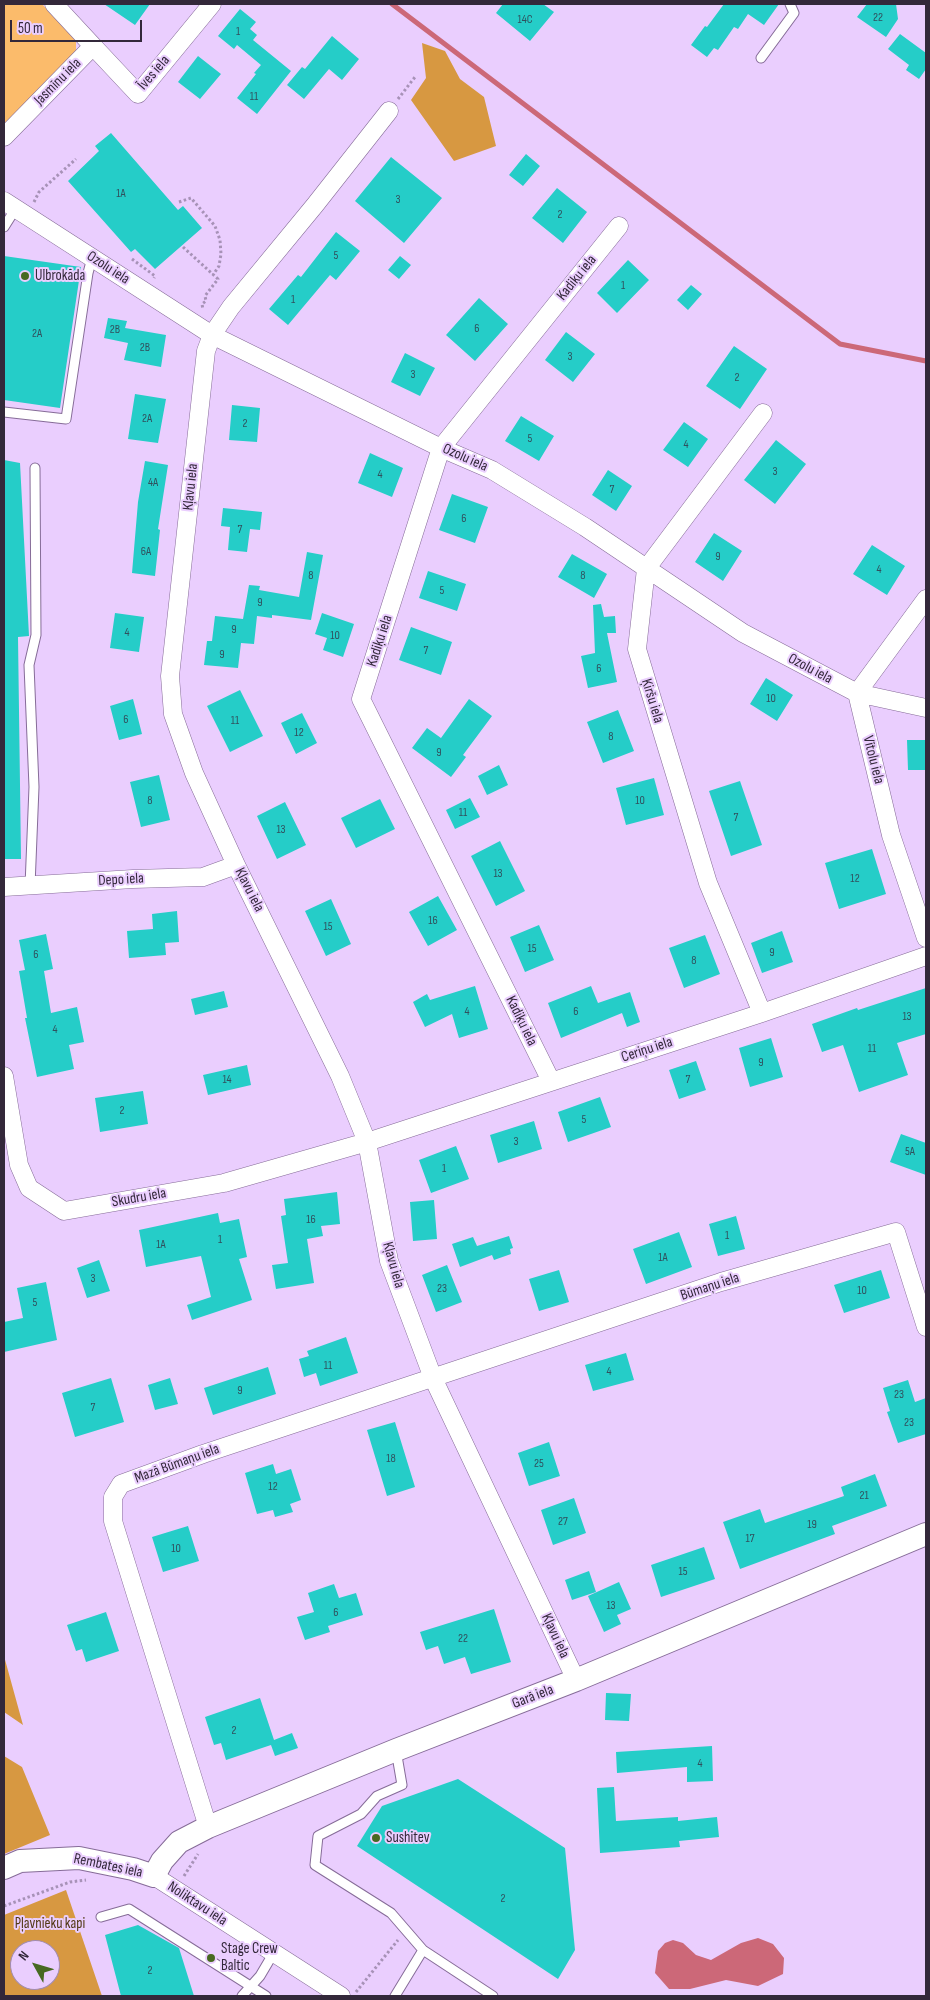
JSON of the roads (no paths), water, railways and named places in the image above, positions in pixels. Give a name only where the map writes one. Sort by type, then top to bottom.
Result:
[{"type":"street","name":"Jasmīnu iela","points":[[4,136],[93,46],[54,4]]},
{"type":"street","name":"Īves iela","points":[[93,46],[138,94],[212,4]]},
{"type":"street","name":"Kļavu iela","points":[[389,111],[316,205],[231,307],[212,335],[206,351],[170,676],[173,714],[191,764],[236,865],[340,1076],[367,1142],[389,1261],[433,1378],[576,1680]]},
{"type":"street","name":"Ozolu iela","points":[[17,205],[92,258],[212,335],[441,448],[492,470],[584,527],[743,633],[857,693],[926,708]]},
{"type":"street","name":"Kadiķu iela","points":[[551,1081],[362,699],[441,448],[620,226]]},
{"type":"street","name":"Ķiršu iela","points":[[762,413],[646,569],[636,649],[708,883],[762,1013]]},
{"type":"street","points":[[857,693],[926,600]]},
{"type":"street","name":"Vītolu iela","points":[[857,693],[892,835],[926,938]]},
{"type":"street","name":"Depo iela","points":[[4,887],[133,879],[203,877],[236,865]]},
{"type":"street","name":"Ceriņu iela","points":[[367,1142],[762,1013],[926,956]]},
{"type":"street","name":"Skudru iela","points":[[4,1076],[19,1165],[29,1188],[64,1211],[224,1183],[367,1142]]},
{"type":"street","name":"Būmaņu iela","points":[[433,1378],[721,1282],[896,1232],[926,1327]]},
{"type":"street","name":"Mazā Būmaņu iela","points":[[208,1827],[113,1521],[113,1497],[121,1484],[143,1475],[433,1378]]},
{"type":"street","name":"Garā iela","points":[[154,1876],[162,1861],[179,1842],[208,1827],[396,1750],[576,1680],[926,1534]]},
{"type":"street","name":"Rembates iela","points":[[4,1868],[20,1861],[79,1858],[154,1876]]},
{"type":"street","name":"Noliktavu iela","points":[[154,1876],[340,1996]]},
{"type":"lane","points":[[761,58],[794,13],[790,4]]},
{"type":"lane","points":[[4,227],[17,205]]},
{"type":"lane","points":[[4,412],[66,419],[88,273],[92,258]]},
{"type":"lane","points":[[30,886],[34,787],[29,665],[36,635],[35,468]]},
{"type":"lane","points":[[396,1750],[402,1785],[377,1796],[361,1814],[318,1836],[315,1865],[390,1914],[423,1950],[493,1996]]},
{"type":"lane","points":[[101,1917],[129,1909],[266,1996]]},
{"type":"lane","points":[[395,1996],[423,1950]]},
{"type":"lane","points":[[242,1996],[260,1976],[273,1954]]},
{"type":"waterway","points":[[392,4],[840,344],[926,361]]},
{"type":"place","name":"Ulbrokāda","points":[[25,276]]},
{"type":"place","name":"Sushitev","points":[[376,1838]]},
{"type":"place","name":"Stage Crew Baltic","points":[[211,1958]]},
{"type":"park label","name":"Pļavnieku kapi","points":[[50,1924]]}]
